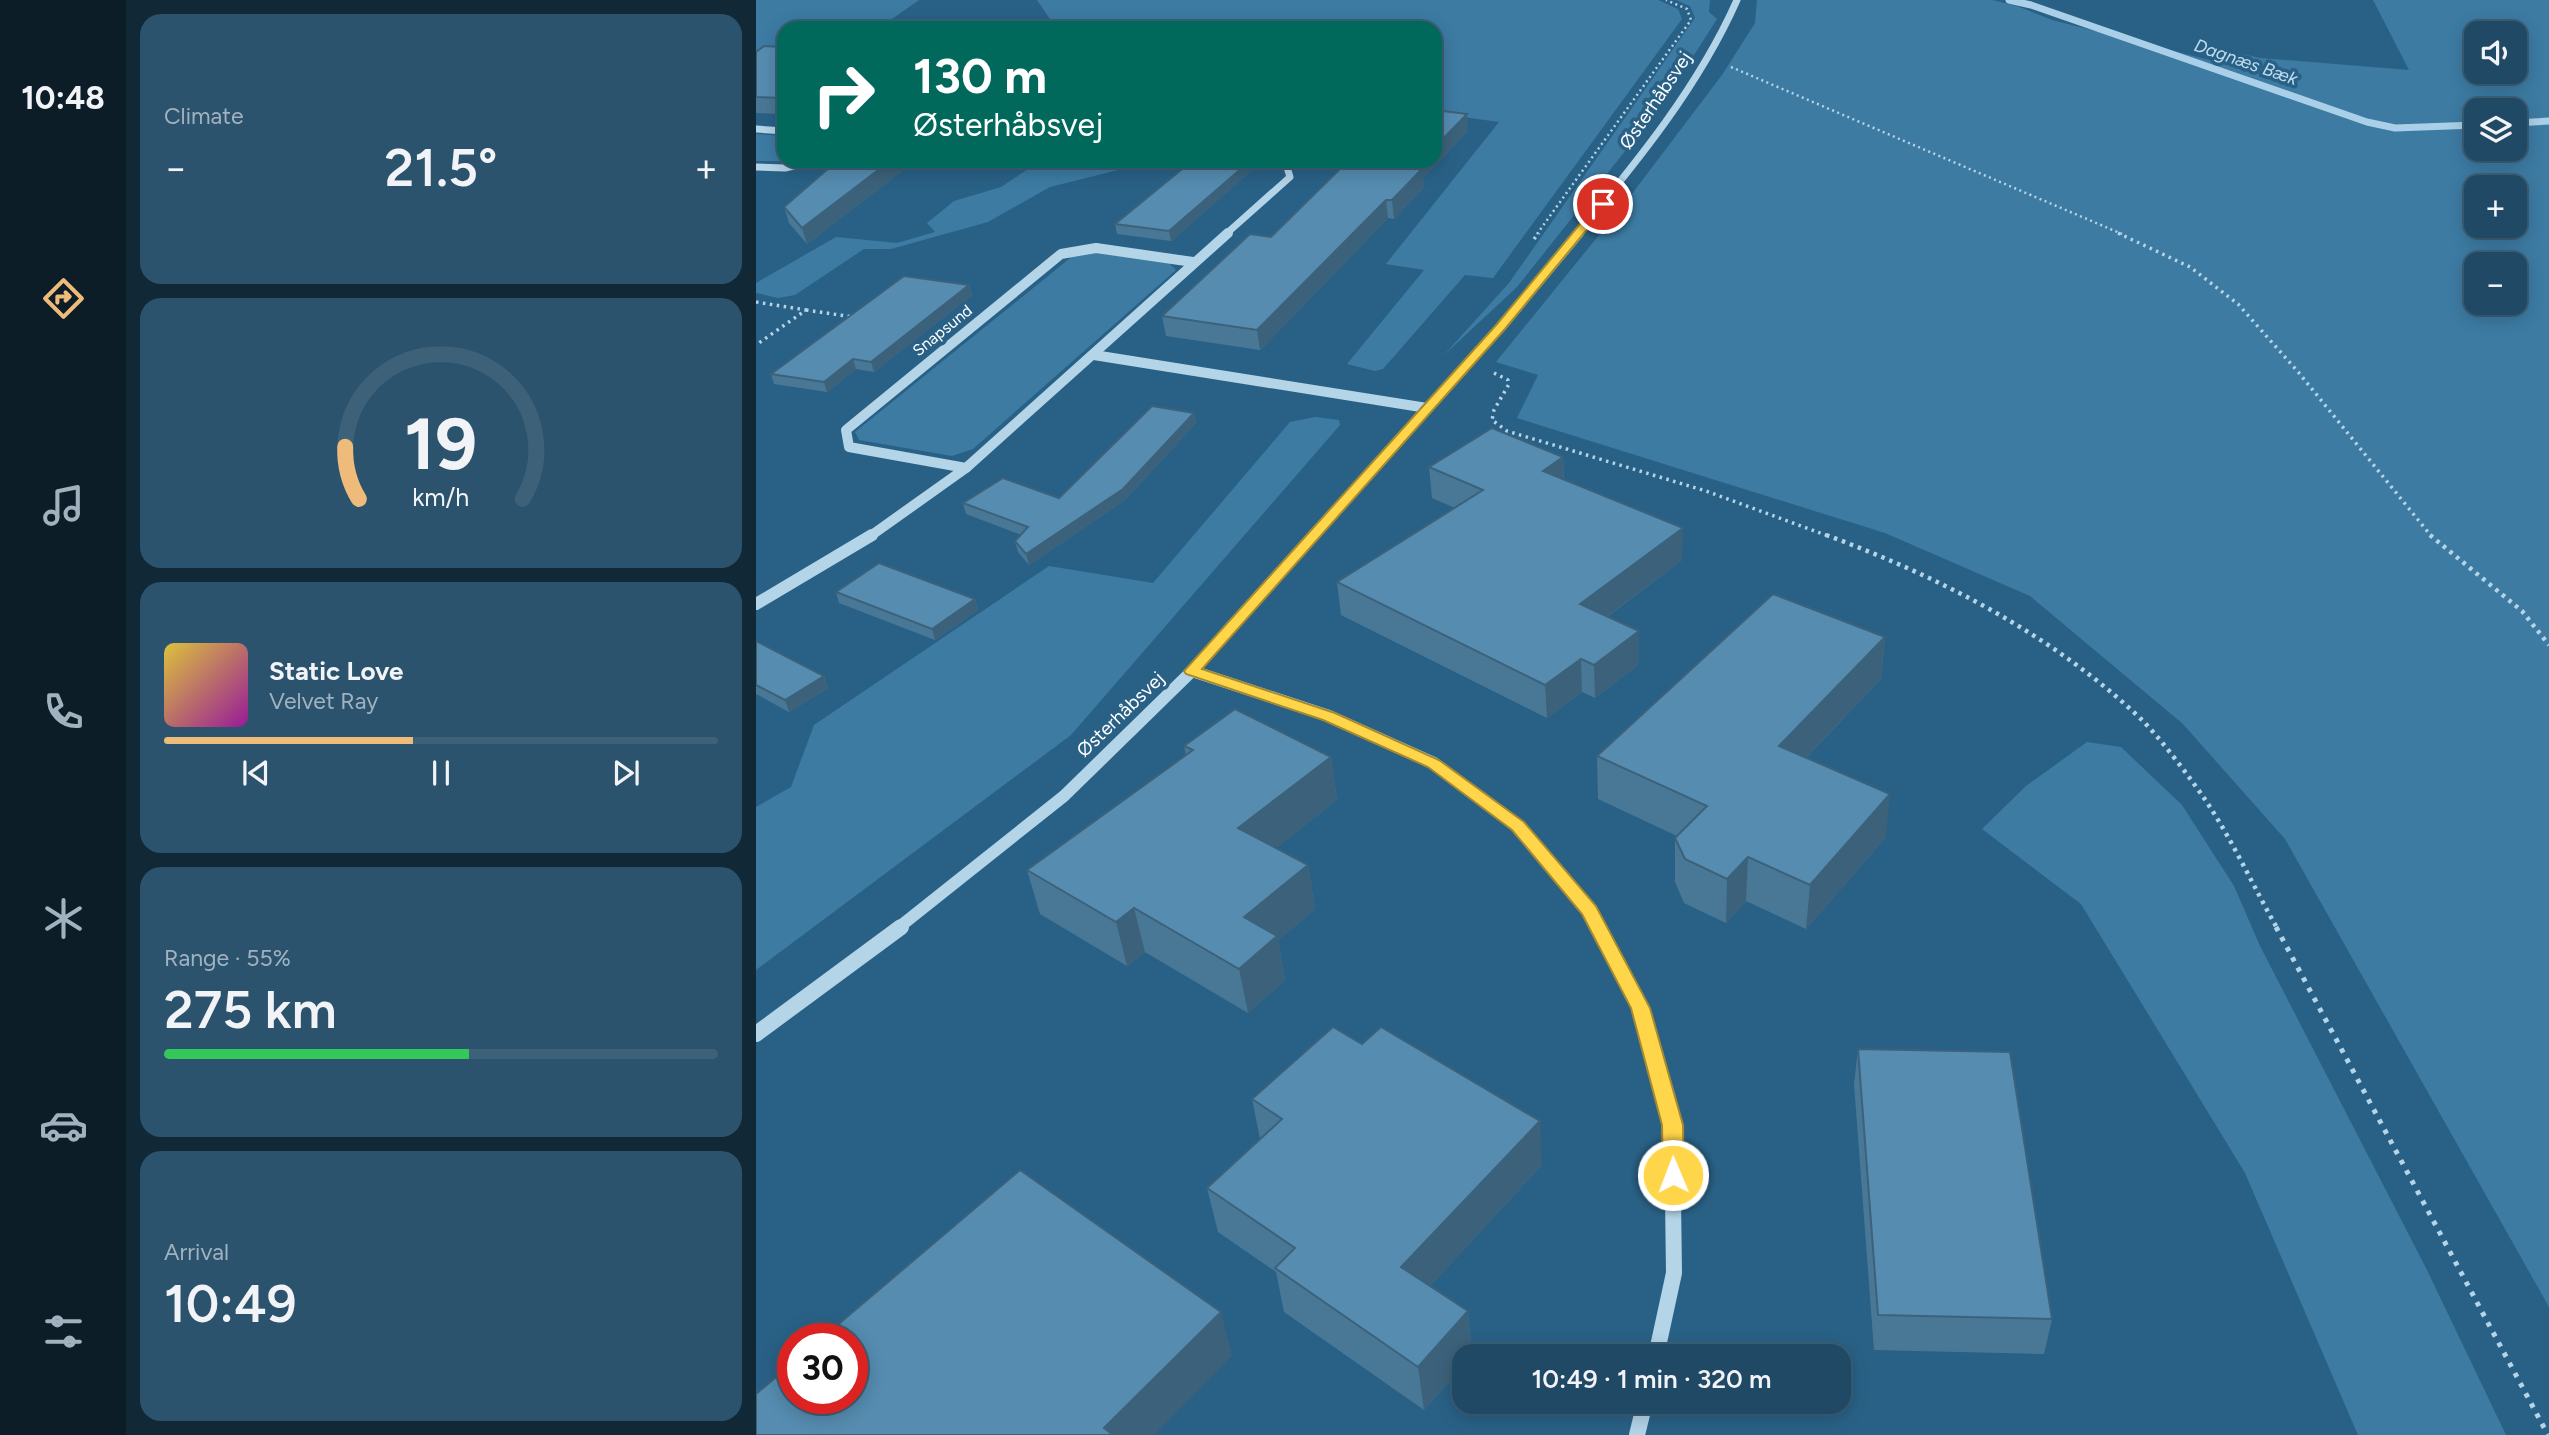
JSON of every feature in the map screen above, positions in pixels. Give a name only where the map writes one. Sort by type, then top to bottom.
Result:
[{"type":"street","name":"Østerhåbsvej","points":[[756,1034],[866,954],[988,859],[1063,796],[1192,671],[1501,327],[1636,163],[1726,27],[1737,0]]},
{"type":"street","points":[[756,129],[777,130]]},
{"type":"street","points":[[756,167],[777,168]]},
{"type":"street","points":[[756,604],[869,539],[921,505],[1094,355],[1193,262],[1290,177],[1287,168]]},
{"type":"street","name":"Snapsund","points":[[966,468],[849,447],[846,430],[1061,254],[1096,248],[1193,262]]},
{"type":"street","points":[[1094,355],[1427,408]]},
{"type":"street","points":[[1192,671],[1329,716],[1434,764],[1518,826],[1589,911],[1641,1008],[1672,1125],[1674,1273],[1659,1344]]},
{"type":"street","points":[[1637,1435],[1642,1414]]},
{"type":"path","points":[[1531,244],[1690,20],[1691,15],[1687,9],[1666,0]]},
{"type":"path","points":[[1707,57],[2090,219],[2190,267],[2218,286],[2238,304],[2299,373],[2430,536],[2522,611],[2549,645]]},
{"type":"path","points":[[756,302],[858,317]]},
{"type":"path","points":[[756,345],[806,310]]},
{"type":"path","points":[[1464,368],[1502,375],[1508,380],[1509,384],[1492,420],[1507,431],[1706,491],[1835,538],[1936,581],[2009,621],[2080,667],[2143,721],[2205,799],[2301,971],[2548,1435]]},
{"type":"shaded area","points":[[756,0],[919,0],[889,21],[777,21],[777,52],[756,54]]},
{"type":"shaded area","points":[[1037,0],[1658,0],[1678,9],[1682,19],[1493,278],[1465,275],[1383,369],[1375,371],[1347,364],[1424,270],[1386,264],[1499,122],[1442,114],[1442,21],[1051,21]]},
{"type":"shaded area","points":[[1676,0],[1710,0],[1709,12],[1717,19],[1664,102],[1517,287],[1444,355],[1509,283],[1695,18],[1690,6]]},
{"type":"shaded area","points":[[1757,0],[1992,0],[2017,6],[2052,20],[2209,60],[2243,54],[2260,58],[2409,70],[2373,0],[2549,0],[2549,1307],[2285,839],[2183,724],[2030,596],[1885,533],[1517,418],[1538,375],[1496,362],[1625,203],[1722,75],[1755,23]]},
{"type":"shaded area","points":[[756,134],[777,136],[777,161],[756,161]]},
{"type":"shaded area","points":[[1030,168],[1123,168],[1050,187],[988,222],[891,249],[864,249],[795,295],[778,298],[756,293],[756,283],[836,237],[897,243],[935,232],[927,223],[954,201],[1001,187]]},
{"type":"shaded area","points":[[1091,252],[1169,263],[1176,270],[973,449],[952,456],[859,440],[855,432],[1074,255]]},
{"type":"shaded area","points":[[1315,417],[1339,420],[1340,425],[1071,735],[756,970],[756,807],[791,787],[814,725],[1049,566],[1153,583],[1290,422]]},
{"type":"shaded area","points":[[2087,742],[2121,747],[2182,805],[2234,886],[2260,946],[2426,1268],[2506,1435],[2358,1435],[2245,1173],[2081,904],[1982,829],[2026,786]]},
{"type":"building","points":[[764,46],[777,47],[777,98],[756,97],[756,52]]},
{"type":"building","points":[[1442,111],[1467,114],[1442,140]]},
{"type":"building","points":[[829,168],[881,168],[802,228],[784,207]]},
{"type":"building","points":[[1183,168],[1242,168],[1169,231],[1115,224]]},
{"type":"building","points":[[1341,168],[1422,169],[1392,200],[1386,200],[1257,330],[1162,316],[1250,234],[1271,237]]},
{"type":"building","points":[[904,276],[969,285],[871,362],[853,359],[824,382],[771,374]]},
{"type":"building","points":[[1152,406],[1194,413],[1123,489],[1026,554],[1015,541],[1028,527],[963,503],[1003,478],[1059,498]]},
{"type":"building","points":[[1492,428],[1563,457],[1543,471],[1683,528],[1580,604],[1639,631],[1594,665],[1581,659],[1545,685],[1337,582],[1483,490],[1429,467]]},
{"type":"building","points":[[879,563],[975,599],[932,629],[836,592]]},
{"type":"building","points":[[1773,594],[1885,637],[1779,746],[1890,794],[1810,885],[1748,857],[1727,879],[1685,859],[1675,838],[1707,806],[1597,756]]},
{"type":"building","points":[[756,641],[824,676],[785,700],[756,685]]},
{"type":"building","points":[[1235,709],[1331,757],[1238,828],[1308,865],[1244,917],[1277,936],[1239,969],[1134,908],[1116,922],[1027,870],[1193,750],[1184,746]]},
{"type":"building","points":[[1333,1027],[1362,1044],[1381,1027],[1540,1121],[1401,1267],[1468,1311],[1418,1367],[1275,1268],[1295,1248],[1207,1188],[1282,1119],[1252,1099]]},
{"type":"building","points":[[1858,1049],[2010,1052],[2052,1319],[1878,1315]]},
{"type":"building","points":[[1020,1170],[1221,1312],[1104,1428],[1113,1435],[756,1435],[756,1394],[777,1376],[777,1414],[868,1414],[868,1323],[840,1323]]},
{"type":"waterway","name":"Dagnæs Bæk","points":[[2009,0],[2031,5],[2367,122],[2395,128],[2464,125]]},
{"type":"waterway","name":"Dagnæs Bæk","points":[[2527,122],[2549,121]]},
{"type":"route","points":[[1603,204],[1501,327],[1192,671],[1329,716],[1434,764],[1518,826],[1589,911],[1641,1008],[1672,1125],[1673,1175]]}]
